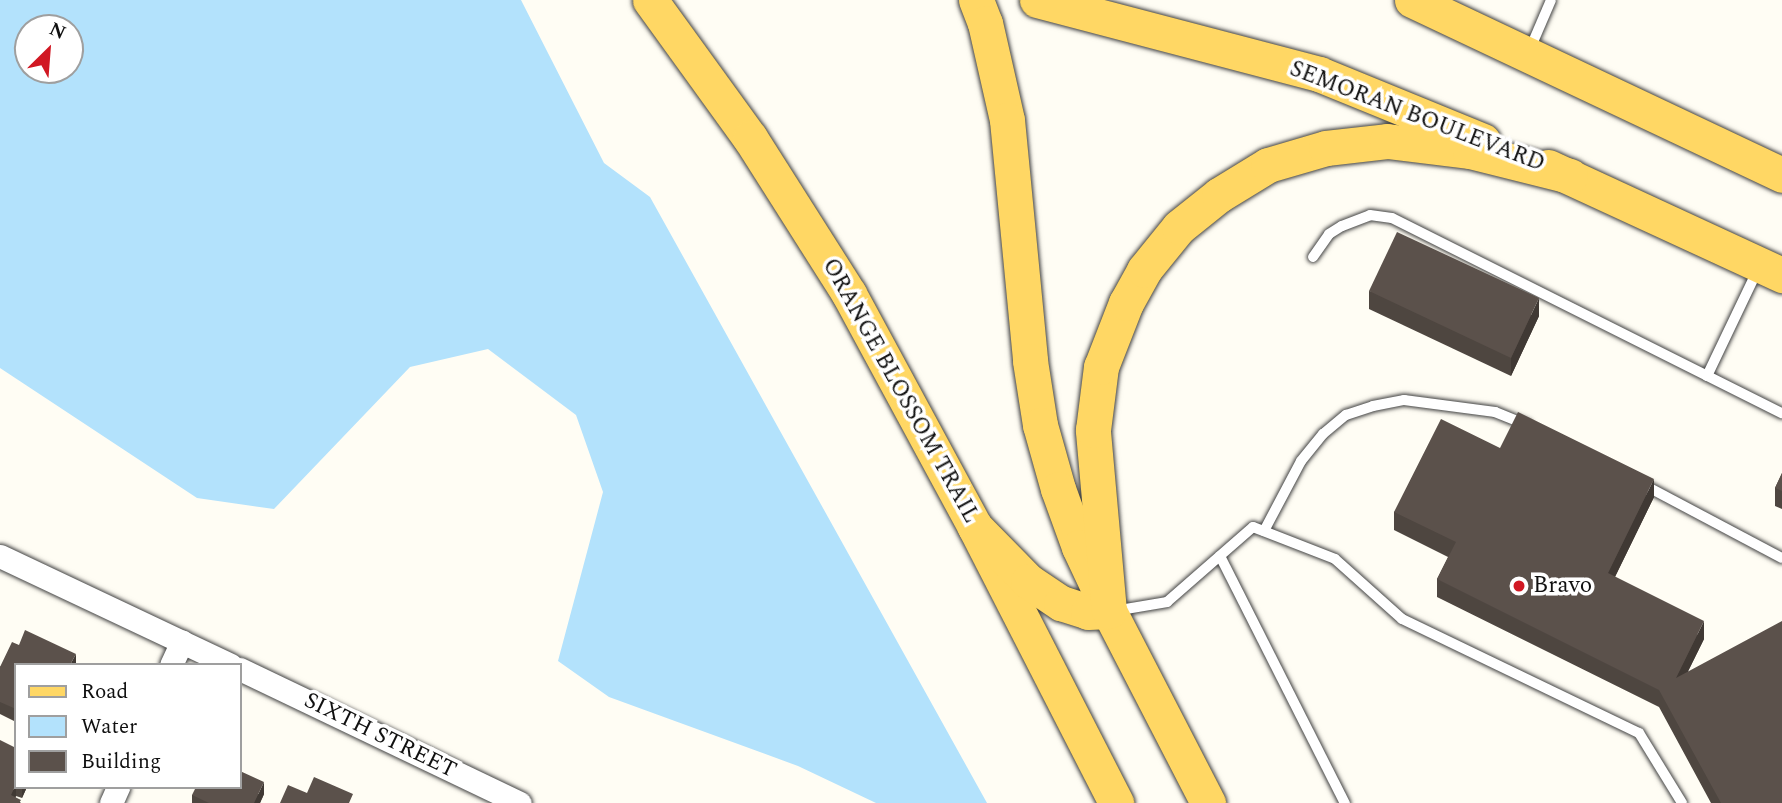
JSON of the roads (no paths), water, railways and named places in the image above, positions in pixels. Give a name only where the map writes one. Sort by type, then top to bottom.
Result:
[{"type":"main road","name":"ORANGE BLOSSOM TRAIL","points":[[650,0],[750,138],[812,235],[893,372],[1116,803]]},
{"type":"main road","points":[[976,0],[1007,120],[1030,361],[1040,425],[1074,535],[1109,611],[1208,803]]},
{"type":"main road","name":"SEMORAN BOULEVARD","points":[[1037,0],[1319,74],[1570,176],[1771,270]]},
{"type":"main road","points":[[1412,0],[1782,176]]},
{"type":"main road","points":[[1109,611],[1093,429],[1101,367],[1126,303],[1144,270],[1179,227],[1219,195],[1268,165],[1326,148],[1387,141],[1470,152],[1570,176]]},
{"type":"main road","points":[[975,527],[1028,582],[1062,603],[1088,612],[1109,611]]},
{"type":"street","points":[[0,556],[227,663]]},
{"type":"street","points":[[173,663],[182,641]]},
{"type":"street","name":"SIXTH STREET","points":[[242,670],[520,803]]},
{"type":"lane","points":[[1527,55],[1551,0]]},
{"type":"lane","points":[[1313,257],[1329,234],[1342,226],[1370,215],[1392,218],[1782,413]]},
{"type":"lane","points":[[1707,376],[1771,270]]},
{"type":"lane","points":[[1264,531],[1301,461],[1323,434],[1355,412],[1404,400],[1434,402],[1495,412],[1537,430]]},
{"type":"lane","points":[[1629,477],[1782,558]]},
{"type":"lane","points":[[1109,611],[1167,603],[1254,527],[1335,559],[1402,619],[1639,733],[1682,803]]},
{"type":"lane","points":[[1220,556],[1345,803]]},
{"type":"water","points":[[0,0],[521,0],[604,163],[650,197],[987,803],[876,803],[798,766],[609,697],[558,661],[603,492],[576,415],[488,349],[410,367],[274,509],[197,498],[0,368]]},
{"type":"place","name":"Bravo","points":[[1519,586]]}]
